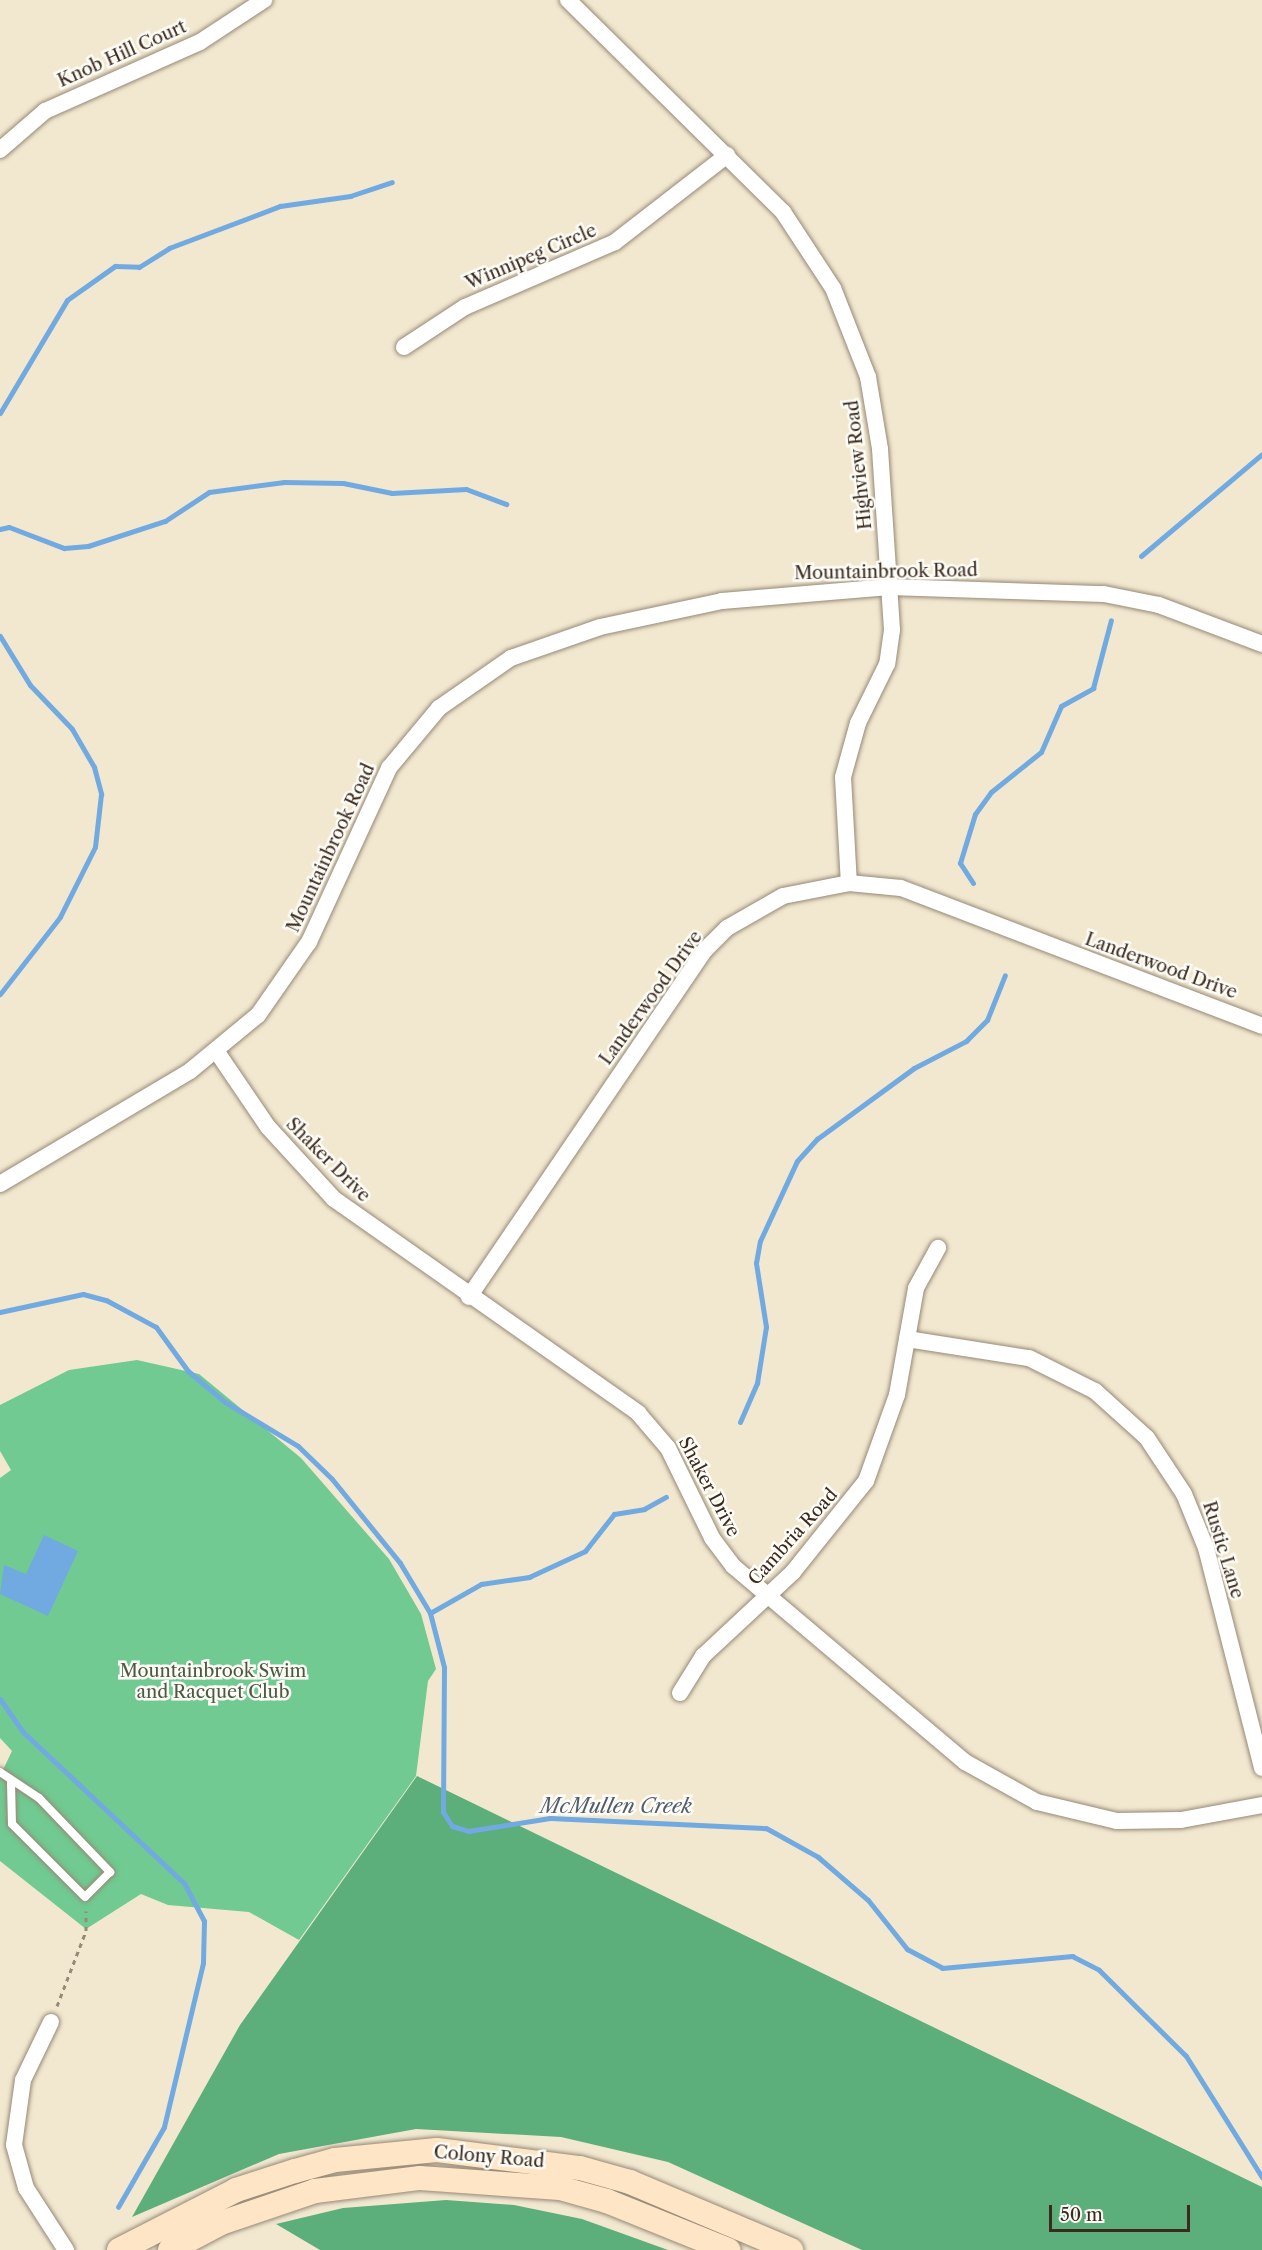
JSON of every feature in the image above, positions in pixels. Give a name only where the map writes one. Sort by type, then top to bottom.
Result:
[{"type":"main road","name":"Colony Road","points":[[119,2250],[236,2190],[295,2171],[335,2160],[437,2150],[580,2168],[630,2182],[791,2250]]},
{"type":"main road","name":"Colony Road","points":[[170,2250],[221,2223],[315,2191],[420,2178],[560,2188],[607,2201],[728,2250]]},
{"type":"street","name":"Knob Hill Court","points":[[0,150],[45,111],[200,42],[264,0]]},
{"type":"street","name":"Highview Road","points":[[568,0],[727,155],[808,246],[853,331],[878,425],[889,588],[887,664],[858,723],[843,777],[849,883]]},
{"type":"street","name":"Winnipeg Circle","points":[[404,347],[465,307],[615,242],[727,155]]},
{"type":"street","name":"Mountainbrook Road","points":[[0,1184],[217,1052],[258,1015],[309,942],[389,768],[418,729],[468,684],[511,658],[560,638],[640,617],[804,591],[889,588],[1056,588],[1104,594],[1170,609],[1262,644]]},
{"type":"street","name":"Landerwood Drive","points":[[469,1297],[705,951],[736,922],[783,896],[849,883],[917,892],[1262,1026]]},
{"type":"street","name":"Shaker Drive","points":[[217,1052],[268,1127],[321,1186],[376,1233],[649,1424],[676,1460],[712,1538],[767,1597],[965,1762],[1037,1802],[1107,1819],[1155,1822],[1262,1805]]},
{"type":"street","name":"Cambria Road","points":[[680,1693],[703,1656],[767,1597],[832,1528],[866,1481],[887,1433],[920,1277],[938,1248]]},
{"type":"street","name":"Rustic Lane","points":[[907,1339],[1029,1358],[1095,1391],[1147,1438],[1185,1494],[1206,1548],[1262,1768]]},
{"type":"street","points":[[51,2022],[23,2080],[14,2145],[26,2188],[66,2250]]},
{"type":"lane","points":[[0,1772],[11,1782],[39,1798],[110,1872],[85,1897],[12,1824],[11,1782]]},
{"type":"path","points":[[51,2022],[86,1931],[85,1897]]},
{"type":"green space","name":"Mountainbrook Swim and Racquet Club","points":[[137,1360],[199,1374],[301,1458],[389,1559],[421,1614],[436,1669],[428,1681],[416,1776],[299,1940],[249,1912],[168,1905],[141,1894],[86,1929],[0,1861],[0,1776],[12,1751],[0,1738],[0,1478],[11,1470],[0,1451],[0,1405],[69,1370]]},
{"type":"green space","points":[[417,1776],[1262,2187],[1262,2250],[862,2250],[668,2162],[561,2137],[416,2129],[279,2154],[132,2217],[240,2025]]},
{"type":"green space","points":[[446,2200],[514,2205],[582,2219],[668,2250],[320,2250],[276,2224],[343,2208]]},
{"type":"water","points":[[44,1535],[78,1551],[48,1616],[0,1594],[4,1565],[26,1574]]},
{"type":"waterway","points":[[0,413],[67,300],[115,266],[139,267],[169,248],[280,206],[350,196],[392,182]]},
{"type":"waterway","points":[[1141,556],[1262,454]]},
{"type":"waterway","points":[[0,529],[9,527],[64,548],[88,546],[165,521],[209,492],[284,482],[343,483],[392,493],[466,489],[506,504]]},
{"type":"waterway","points":[[973,883],[960,863],[975,814],[991,792],[1041,752],[1061,706],[1093,688],[1111,620]]},
{"type":"waterway","name":"McMullen Creek","points":[[0,636],[30,685],[72,729],[94,767],[101,794],[95,847],[60,917],[0,994]]},
{"type":"waterway","points":[[740,1422],[757,1383],[766,1327],[756,1263],[760,1241],[797,1161],[817,1139],[914,1068],[966,1041],[987,1020],[1005,975]]},
{"type":"waterway","name":"McMullen Creek","points":[[0,1312],[83,1294],[106,1300],[156,1327],[188,1371],[225,1402],[298,1446],[332,1479],[400,1563],[430,1613],[444,1667],[443,1812],[452,1826],[468,1831],[550,1818],[766,1828],[818,1857],[868,1900],[907,1949],[942,1968],[1072,1956],[1099,1970],[1186,2056],[1262,2177]]},
{"type":"waterway","points":[[430,1613],[481,1584],[529,1577],[585,1551],[614,1514],[644,1509],[666,1497]]},
{"type":"waterway","points":[[0,1699],[23,1732],[184,1883],[204,1921],[203,1963],[164,2127],[118,2207]]}]
